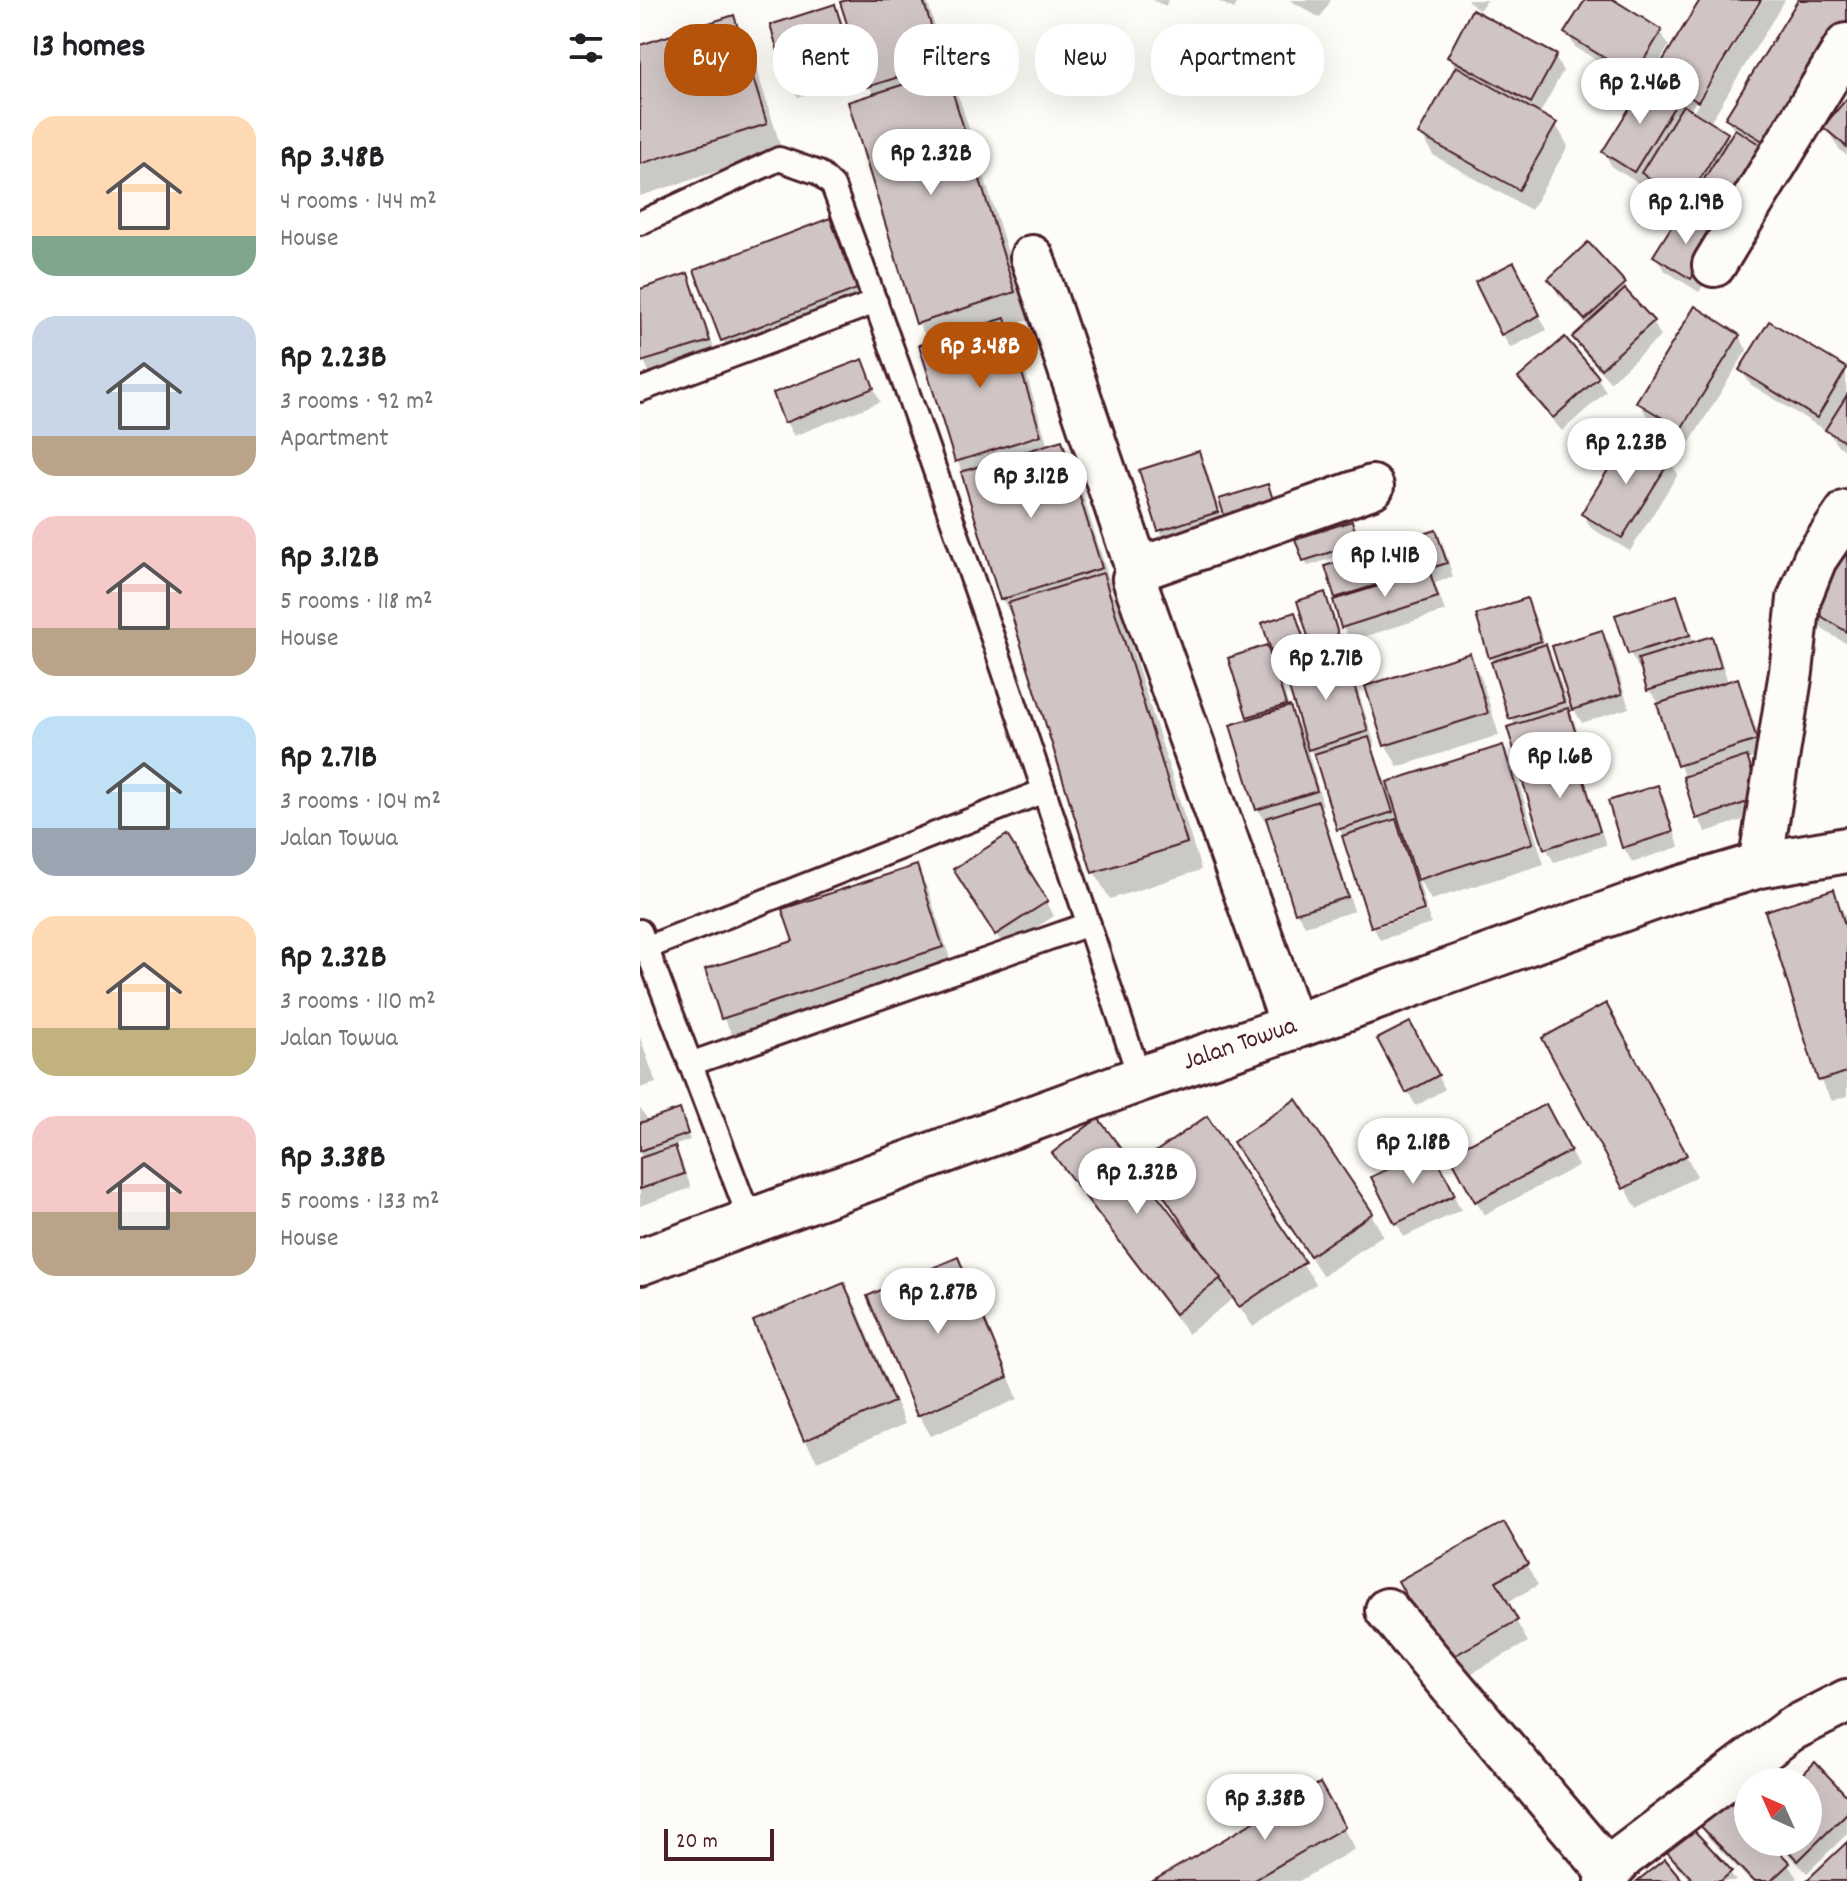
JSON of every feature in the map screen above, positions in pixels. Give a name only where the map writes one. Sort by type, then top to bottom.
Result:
[{"type":"main road","name":"Jalan Towua","points":[[640,1262],[1140,1079],[1666,893],[1760,865],[1847,850]]},
{"type":"street","points":[[1714,265],[1847,45]]},
{"type":"street","points":[[1032,257],[1138,571]]},
{"type":"street","points":[[1293,1027],[1134,579],[1138,571],[1372,487]]},
{"type":"street","points":[[1760,865],[1791,672],[1799,599],[1815,559],[1847,512]]},
{"type":"street","points":[[1387,1610],[1608,1876],[1624,1856],[1790,1730],[1847,1701]]},
{"type":"lane","points":[[640,223],[779,159],[819,173],[833,186],[876,302],[1140,1079]]},
{"type":"lane","points":[[640,390],[876,302]]},
{"type":"lane","points":[[750,1220],[643,940],[1044,791]]},
{"type":"lane","points":[[690,1064],[1089,924]]},
{"type":"building","points":[[923,0],[931,24],[894,24],[894,78],[878,84],[878,24],[847,24],[840,2]]},
{"type":"building","points":[[1585,0],[1614,0],[1662,30],[1634,76],[1564,33]]},
{"type":"building","points":[[1700,0],[1761,0],[1698,102],[1654,75]]},
{"type":"building","points":[[1798,0],[1847,0],[1847,23],[1771,146],[1725,118]]},
{"type":"building","points":[[835,4],[841,24],[773,24]]},
{"type":"building","points":[[1472,9],[1557,55],[1531,103],[1447,57]]},
{"type":"building","points":[[734,15],[737,24],[706,24]]},
{"type":"building","points":[[664,37],[664,96],[757,96],[757,91],[767,124],[640,164],[640,45]]},
{"type":"building","points":[[1456,66],[1557,123],[1519,190],[1418,134]]},
{"type":"building","points":[[1647,80],[1679,99],[1634,172],[1602,152]]},
{"type":"building","points":[[894,87],[894,96],[954,96],[1015,292],[916,324],[848,102],[878,96],[878,93]]},
{"type":"building","points":[[1847,98],[1847,147],[1823,127]]},
{"type":"building","points":[[1683,105],[1728,133],[1687,200],[1641,173]]},
{"type":"building","points":[[1735,129],[1772,152],[1722,232],[1685,210]]},
{"type":"building","points":[[1680,213],[1718,236],[1691,279],[1653,256]]},
{"type":"building","points":[[830,218],[857,289],[721,341],[694,270]]},
{"type":"building","points":[[1588,242],[1626,283],[1585,320],[1548,279]]},
{"type":"building","points":[[1514,262],[1540,315],[1501,335],[1475,282]]},
{"type":"building","points":[[688,273],[710,341],[641,362],[640,289]]},
{"type":"building","points":[[1625,289],[1654,321],[1601,369],[1572,337]]},
{"type":"building","points":[[1695,306],[1740,335],[1681,429],[1636,402]]},
{"type":"building","points":[[1005,318],[1041,435],[955,462],[919,345]]},
{"type":"building","points":[[1769,321],[1847,368],[1817,418],[1739,370]]},
{"type":"building","points":[[1565,337],[1599,377],[1553,418],[1518,378]]},
{"type":"building","points":[[863,359],[874,388],[784,423],[773,393]]},
{"type":"building","points":[[1847,395],[1847,443],[1825,430]]},
{"type":"building","points":[[1630,434],[1671,459],[1622,538],[1581,514]]},
{"type":"building","points":[[1062,440],[1102,568],[1000,600],[961,472]]},
{"type":"building","points":[[1199,451],[1218,512],[1158,531],[1139,470]]},
{"type":"building","points":[[1268,484],[1277,512],[1228,528],[1219,499]]},
{"type":"building","points":[[1352,521],[1359,543],[1303,561],[1295,539]]},
{"type":"building","points":[[1436,530],[1447,563],[1335,598],[1325,566]]},
{"type":"building","points":[[1847,544],[1847,632],[1808,608]]},
{"type":"building","points":[[1429,570],[1438,597],[1341,628],[1333,600]]},
{"type":"building","points":[[1103,573],[1187,843],[1092,873],[1008,603]]},
{"type":"building","points":[[1325,592],[1342,647],[1314,656],[1297,601]]},
{"type":"building","points":[[1677,595],[1690,635],[1628,654],[1615,615]]},
{"type":"building","points":[[1527,598],[1541,641],[1489,658],[1476,615]]},
{"type":"building","points":[[1295,612],[1309,656],[1276,666],[1262,623]]},
{"type":"building","points":[[1602,630],[1622,694],[1572,710],[1552,646]]},
{"type":"building","points":[[1712,636],[1721,667],[1647,691],[1638,659]]},
{"type":"building","points":[[1546,644],[1564,702],[1509,719],[1491,662]]},
{"type":"building","points":[[1267,645],[1286,705],[1247,717],[1228,658]]},
{"type":"building","points":[[1344,653],[1368,731],[1308,750],[1284,672]]},
{"type":"building","points":[[1470,653],[1488,713],[1384,746],[1365,686]]},
{"type":"building","points":[[1738,678],[1757,740],[1677,766],[1657,704]]},
{"type":"building","points":[[1290,706],[1317,791],[1256,810],[1230,725]]},
{"type":"building","points":[[1568,708],[1579,744],[1518,763],[1507,727]]},
{"type":"building","points":[[1369,737],[1393,812],[1337,830],[1314,754]]},
{"type":"building","points":[[1503,745],[1533,843],[1417,880],[1387,782]]},
{"type":"building","points":[[1575,752],[1600,831],[1544,849],[1519,770]]},
{"type":"building","points":[[1747,756],[1760,798],[1696,819],[1683,777]]},
{"type":"building","points":[[1658,785],[1673,832],[1622,848],[1608,801]]},
{"type":"building","points":[[1318,801],[1348,897],[1295,913],[1266,818]]},
{"type":"building","points":[[1396,819],[1424,910],[1371,927],[1342,836]]},
{"type":"building","points":[[1007,835],[1048,901],[995,935],[953,869]]},
{"type":"building","points":[[917,865],[943,947],[721,1019],[705,969],[793,941],[782,909]]},
{"type":"building","points":[[1834,889],[1847,932],[1847,1072],[1818,1081],[1765,911]]},
{"type":"building","points":[[1606,1003],[1687,1155],[1623,1189],[1542,1038]]},
{"type":"building","points":[[1410,1022],[1439,1075],[1406,1093],[1377,1039]]},
{"type":"building","points":[[1296,1099],[1373,1213],[1310,1256],[1233,1142]]},
{"type":"building","points":[[1546,1104],[1571,1151],[1475,1202],[1449,1154]]},
{"type":"building","points":[[680,1109],[688,1134],[640,1151],[640,1123]]},
{"type":"building","points":[[1207,1116],[1305,1262],[1239,1307],[1141,1162]]},
{"type":"building","points":[[1098,1118],[1221,1278],[1175,1314],[1052,1153]]},
{"type":"building","points":[[675,1146],[684,1174],[640,1189],[640,1158]]},
{"type":"building","points":[[1432,1148],[1455,1195],[1395,1224],[1371,1177]]},
{"type":"building","points":[[958,1257],[1008,1377],[917,1416],[867,1296]]},
{"type":"building","points":[[844,1283],[894,1402],[804,1441],[753,1321]]},
{"type":"building","points":[[1504,1522],[1528,1564],[1496,1581],[1518,1620],[1443,1662],[1398,1581]]},
{"type":"building","points":[[1822,1769],[1847,1796],[1847,1813],[1822,1837]]},
{"type":"building","points":[[1320,1783],[1345,1827],[1252,1881],[1153,1881]]},
{"type":"building","points":[[1726,1796],[1734,1804],[1734,1856],[1783,1856],[1790,1863],[1771,1881],[1753,1881],[1697,1822]]},
{"type":"building","points":[[1690,1826],[1732,1871],[1721,1881],[1694,1881],[1665,1850]]},
{"type":"building","points":[[1847,1842],[1847,1881],[1807,1880]]},
{"type":"building","points":[[1665,1859],[1683,1881],[1637,1881]]}]
